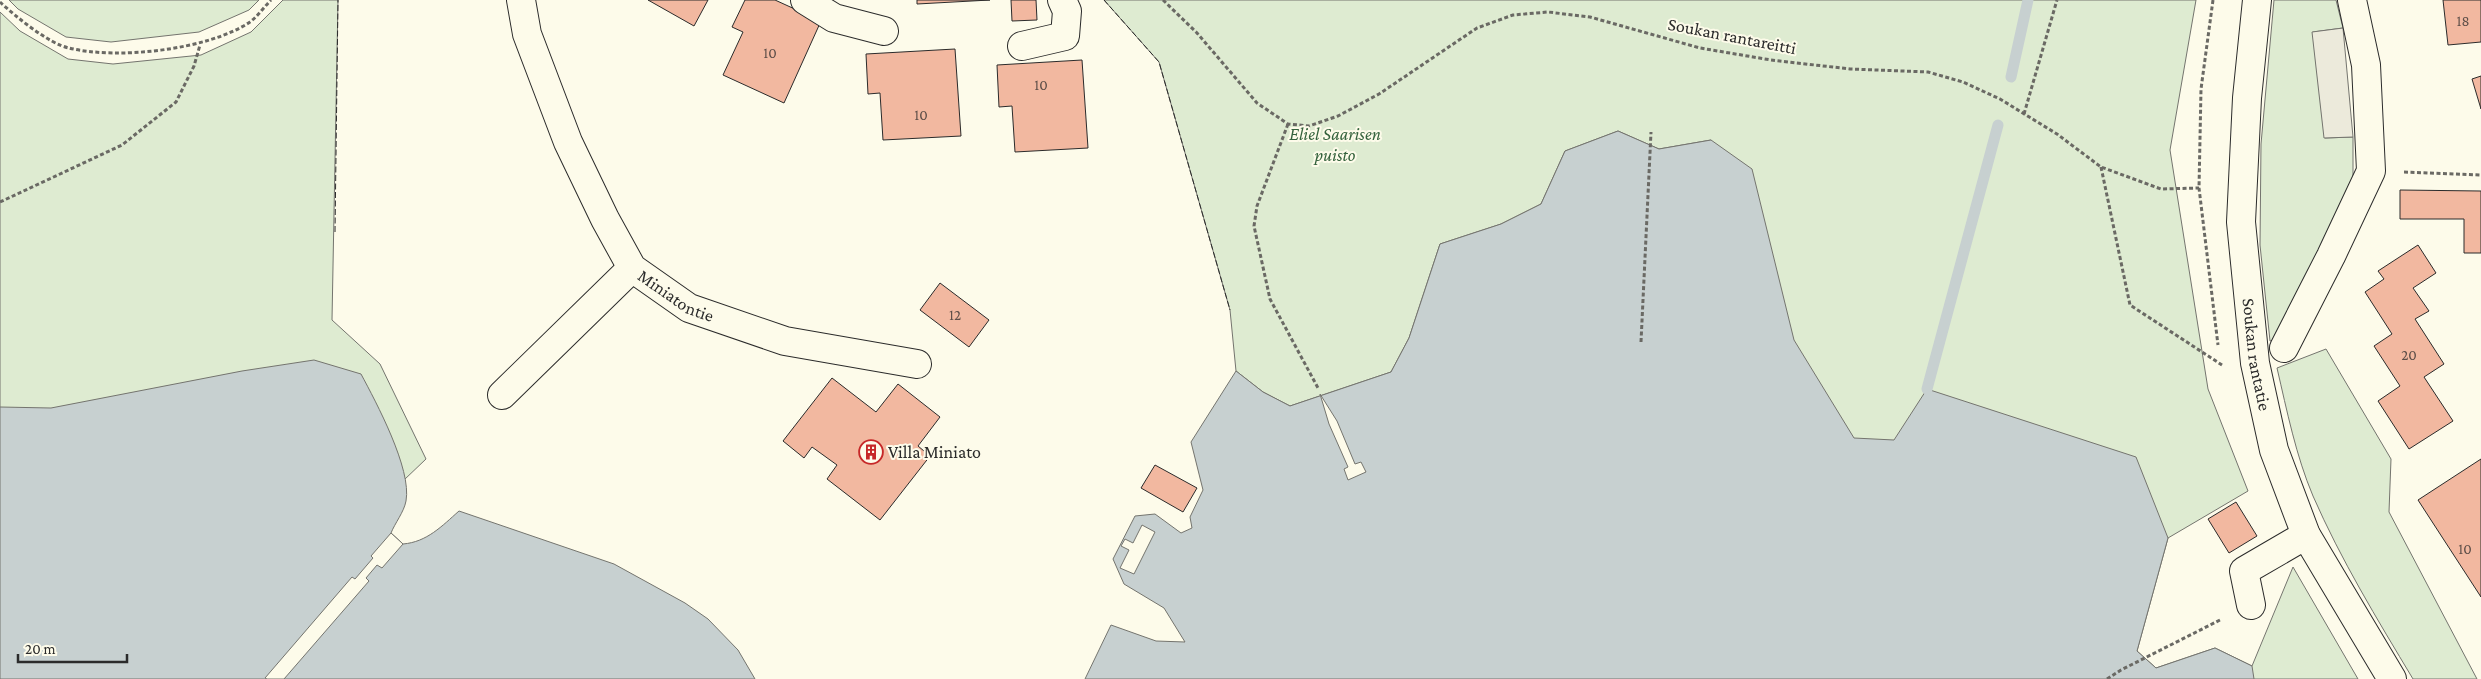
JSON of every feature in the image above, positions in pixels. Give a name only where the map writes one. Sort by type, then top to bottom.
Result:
[{"type":"street","name":"Miniatontie","points":[[521,0],[527,34],[568,142],[605,219],[632,268],[689,308],[785,341],[917,364]]},
{"type":"street","points":[[805,0],[834,18],[884,30]]},
{"type":"street","points":[[1022,46],[1065,36],[1067,10],[1062,0]]},
{"type":"street","name":"Soukan rantatie","points":[[2257,0],[2246,98],[2241,222],[2255,363],[2274,450],[2306,535],[2392,679]]},
{"type":"street","points":[[2284,348],[2331,256],[2371,171],[2366,64],[2352,0]]},
{"type":"street","points":[[502,395],[632,268]]},
{"type":"street","points":[[2251,605],[2244,571],[2306,535]]},
{"type":"path","points":[[0,2],[19,21],[67,48],[112,54],[200,44],[250,22],[271,0]]},
{"type":"path","points":[[1164,0],[1198,33],[1257,103],[1288,124],[1257,206],[1254,226],[1270,300],[1318,388]]},
{"type":"path","points":[[2024,114],[2057,0]]},
{"type":"path","name":"Soukan rantareitti","points":[[1288,124],[1309,126],[1338,116],[1379,94],[1477,28],[1513,15],[1548,12],[1590,17],[1700,48],[1771,60],[1850,69],[1928,72],[1964,82],[2000,98],[2057,134],[2101,167],[2161,189],[2199,188],[2201,89],[2213,0]]},
{"type":"path","points":[[0,202],[122,145],[176,102],[194,66],[200,44]]},
{"type":"path","points":[[1641,342],[1651,132]]},
{"type":"path","points":[[2101,167],[2130,305],[2220,365]]},
{"type":"path","points":[[2371,171],[2481,175]]},
{"type":"path","points":[[2107,679],[2121,670],[2251,605]]},
{"type":"green space","points":[[9,0],[259,0],[249,10],[199,32],[111,42],[66,37],[18,9]]},
{"type":"green space","points":[[283,0],[338,0],[332,320],[380,364],[426,459],[404,480],[346,457],[0,679],[0,12],[20,31],[68,59],[113,64],[201,55],[251,32]]},
{"type":"green space","name":"Eliel Saarisen puisto","points":[[1104,0],[2196,0],[2170,150],[2208,389],[2248,491],[2168,538],[2137,651],[2156,668],[2215,648],[2252,666],[2293,567],[2358,679],[1770,679],[1711,140],[1659,149],[1618,131],[1565,151],[1541,204],[1501,224],[1440,244],[1409,338],[1391,372],[1290,406],[1263,392],[1236,371],[1230,310],[1159,62]]},
{"type":"green space","points":[[2274,0],[2336,0],[2343,28],[2313,32],[2325,138],[2353,137],[2353,185],[2282,338],[2270,341],[2260,245],[2261,144]]},
{"type":"green space","points":[[2326,349],[2391,459],[2389,512],[2477,679],[2413,679],[2360,589],[2335,543],[2313,496],[2292,433],[2277,368]]},
{"type":"shaded area","points":[[2343,28],[2353,137],[2324,138],[2312,32]]},
{"type":"shaded area","points":[[1618,131],[1659,149],[1711,140],[1752,169],[1794,340],[1854,438],[1894,440],[1927,389],[2136,457],[2168,538],[2137,651],[2156,668],[2215,648],[2252,666],[2254,679],[1085,679],[1111,625],[1156,641],[1185,642],[1164,608],[1124,584],[1113,559],[1135,516],[1155,514],[1181,533],[1192,528],[1190,517],[1203,490],[1191,442],[1236,371],[1263,392],[1290,406],[1391,372],[1409,338],[1440,244],[1501,224],[1541,204],[1565,151]]},
{"type":"shaded area","points":[[314,360],[361,374],[383,418],[404,472],[406,501],[391,533],[403,544],[412,543],[427,537],[459,511],[614,564],[685,603],[708,619],[738,650],[755,679],[0,679],[0,407],[51,408],[242,371]]},
{"type":"pier","points":[[1320,394],[1337,421],[1355,464],[1361,462],[1366,472],[1348,480],[1344,469],[1348,467],[1329,424]]},
{"type":"pier","points":[[1142,525],[1155,532],[1134,574],[1120,568],[1129,550],[1121,546],[1125,539],[1133,543]]},
{"type":"pier","points":[[391,533],[403,544],[382,568],[377,565],[366,578],[369,581],[284,679],[265,678],[352,577],[355,579],[373,558],[371,556]]},
{"type":"building","points":[[648,0],[708,0],[694,26]]},
{"type":"building","points":[[745,0],[775,0],[821,21],[784,103],[723,75],[743,32],[732,27]]},
{"type":"building","points":[[917,0],[990,0],[917,4]]},
{"type":"building","points":[[1011,0],[1036,0],[1037,20],[1012,21]]},
{"type":"building","points":[[2443,0],[2481,0],[2481,42],[2448,45]]},
{"type":"building","points":[[955,49],[961,136],[883,140],[880,93],[868,94],[866,54]]},
{"type":"building","points":[[1082,60],[1088,148],[1015,152],[1012,106],[999,107],[997,65]]},
{"type":"building","points":[[2481,76],[2481,109],[2472,79]]},
{"type":"building","points":[[2400,190],[2481,191],[2481,253],[2464,253],[2464,219],[2400,219]]},
{"type":"building","points":[[2418,245],[2436,273],[2413,288],[2429,311],[2415,319],[2444,364],[2424,377],[2453,421],[2409,449],[2378,401],[2400,386],[2374,346],[2392,334],[2365,292],[2384,279],[2378,271]]},
{"type":"building","points":[[940,283],[989,320],[969,347],[920,310]]},
{"type":"building","name":"Villa Miniato","points":[[832,378],[876,412],[898,384],[940,417],[918,446],[930,456],[880,520],[827,479],[837,465],[812,447],[804,458],[783,441]]},
{"type":"building","points":[[2481,459],[2481,597],[2418,500]]},
{"type":"building","points":[[1155,465],[1197,488],[1183,512],[1141,488]]},
{"type":"building","points":[[2236,502],[2257,536],[2229,553],[2208,519]]},
{"type":"waterway","points":[[2011,77],[2028,0]]},
{"type":"waterway","points":[[1927,389],[1998,125]]},
{"type":"fence","points":[[335,232],[338,0]]},
{"type":"fence","points":[[1104,0],[1159,62],[1230,310]]},
{"type":"place","name":"Villa Miniato","points":[[871,452]]}]
